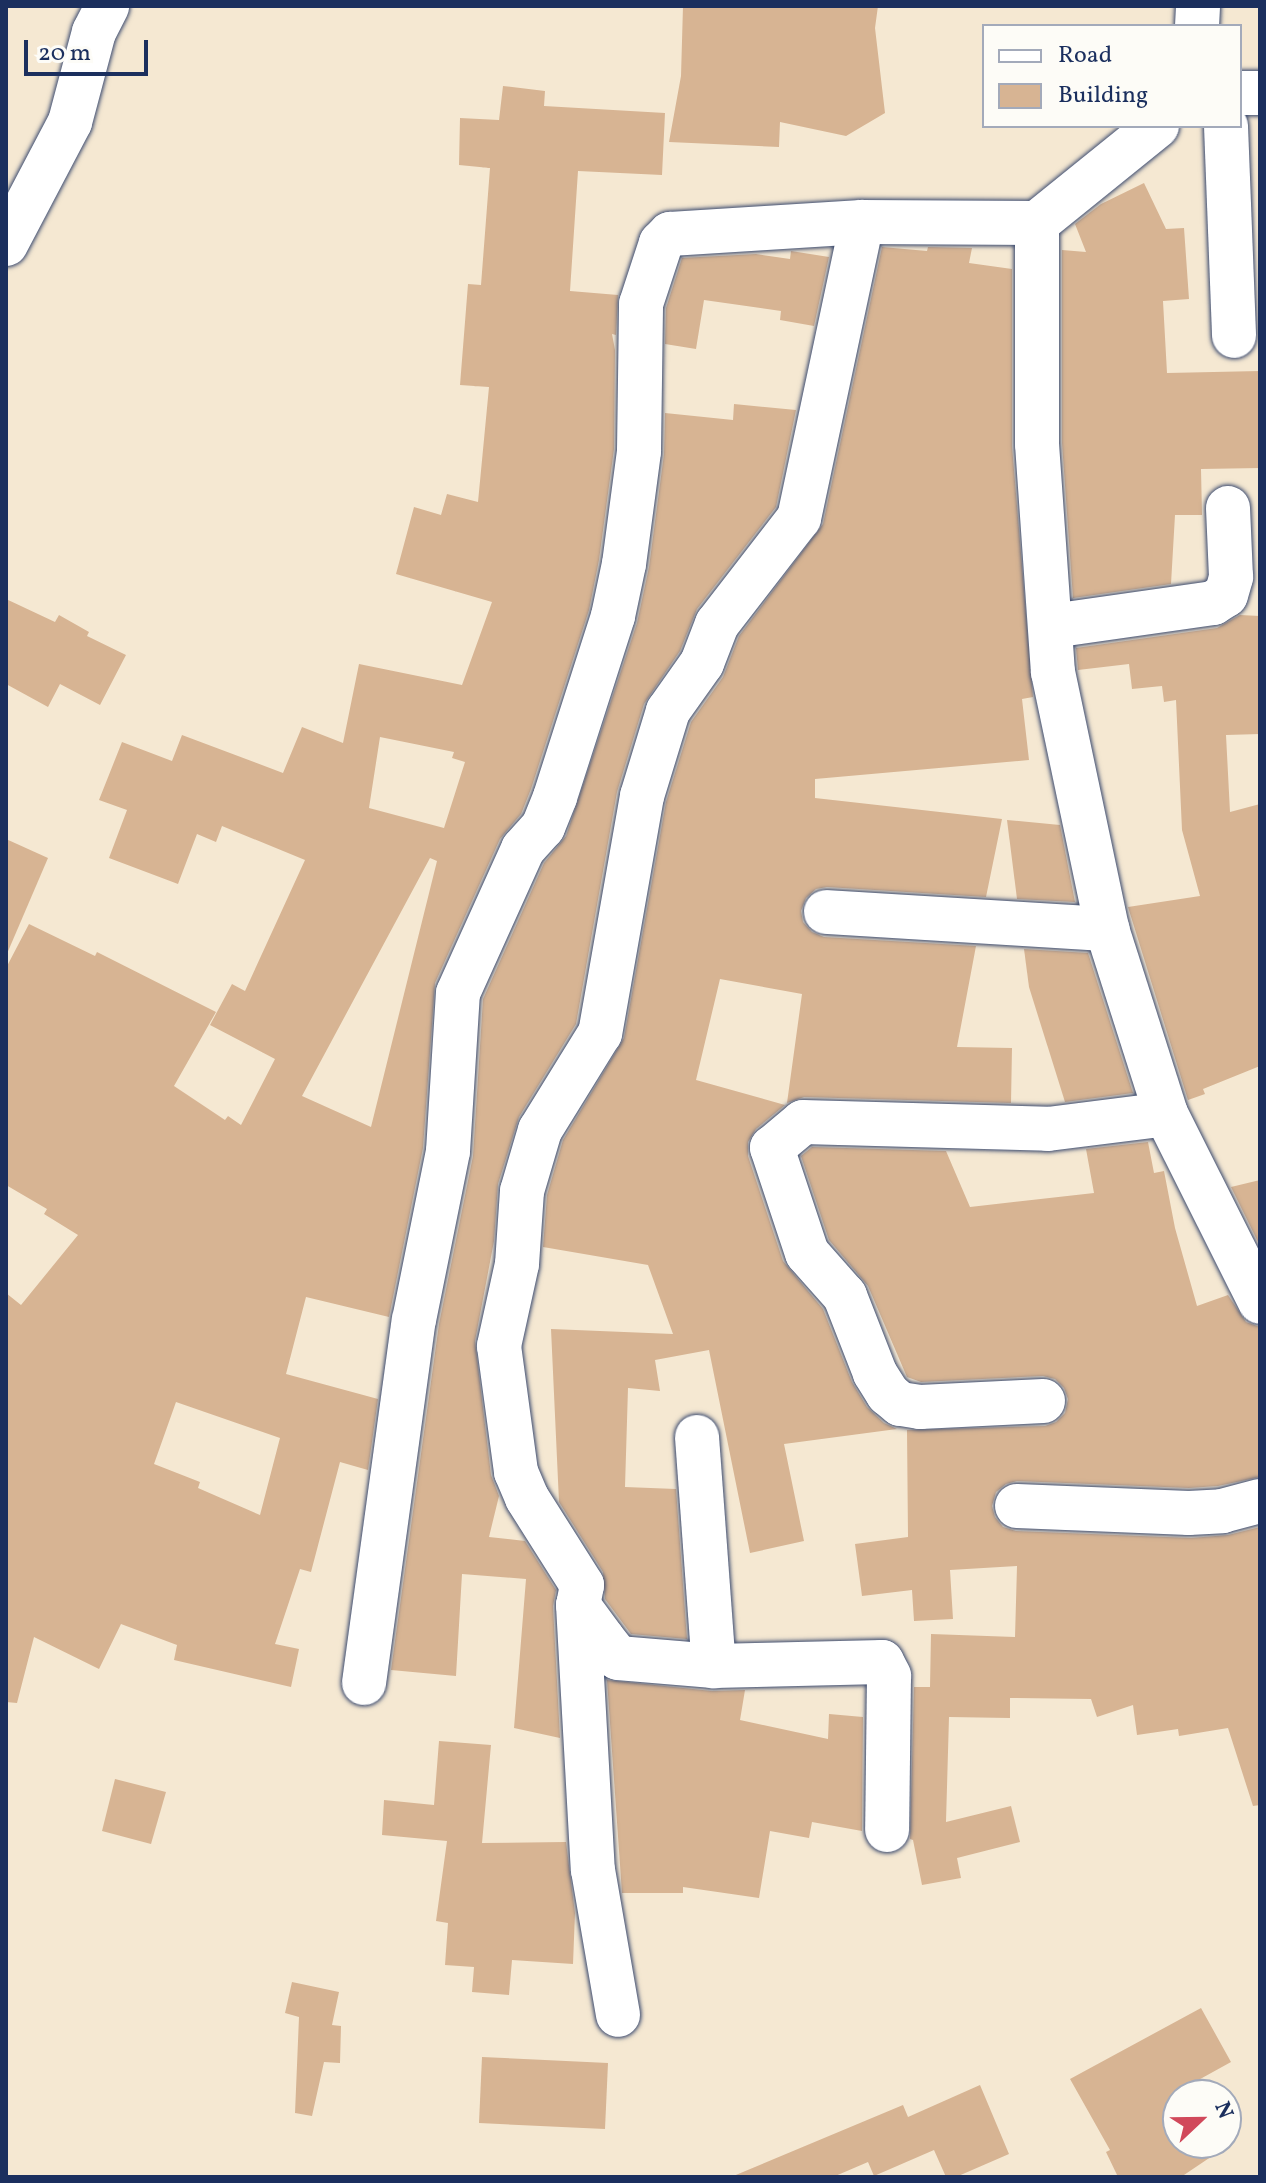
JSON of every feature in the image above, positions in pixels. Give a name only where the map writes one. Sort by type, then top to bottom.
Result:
[{"type":"street","points":[[6,244],[70,122],[94,32],[107,6]]},
{"type":"street","points":[[364,1683],[414,1320],[448,1151],[458,993],[523,849],[543,827],[613,616],[624,564],[639,451],[641,304],[661,243],[670,234],[862,222],[1037,223],[1155,128]]},
{"type":"street","points":[[1226,128],[1234,336]]},
{"type":"street","points":[[618,2015],[593,1870],[578,1605],[582,1585],[527,1498],[511,1448],[499,1346],[517,1264],[522,1191],[540,1130],[600,1033],[642,796],[668,711],[702,663],[717,624],[799,518],[862,222]]},
{"type":"street","points":[[1037,223],[1037,444],[1053,672],[1107,929],[1166,1114],[1260,1302]]},
{"type":"street","points":[[1052,626],[1213,603],[1226,595],[1231,577],[1228,508]]},
{"type":"street","points":[[826,912],[1107,929]]},
{"type":"street","points":[[1043,1401],[920,1407],[900,1404],[888,1394],[875,1373],[845,1296],[807,1253],[772,1148],[803,1122],[1048,1129],[1166,1114]]},
{"type":"street","points":[[697,1437],[714,1666]]},
{"type":"street","points":[[1017,1506],[1189,1513],[1222,1511],[1260,1501]]},
{"type":"street","points":[[578,1605],[618,1658],[714,1666],[882,1662],[889,1676],[887,1830]]},
{"type":"building","points":[[683,6],[878,6],[875,28],[885,113],[846,136],[780,122],[779,147],[669,142],[681,76]]},
{"type":"building","points":[[503,86],[545,91],[544,106],[665,113],[662,175],[578,171],[570,291],[618,295],[616,335],[612,334],[615,350],[614,449],[589,610],[521,814],[500,839],[435,983],[423,1148],[389,1317],[306,1297],[286,1374],[378,1399],[368,1470],[340,1462],[311,1572],[300,1569],[275,1644],[299,1649],[291,1687],[174,1660],[177,1645],[121,1624],[99,1669],[34,1637],[17,1703],[6,1702],[6,1293],[21,1305],[78,1235],[44,1214],[47,1209],[6,1185],[6,968],[29,924],[95,956],[97,952],[216,1012],[174,1086],[225,1120],[228,1116],[241,1125],[275,1059],[210,1025],[232,984],[245,991],[305,860],[222,826],[216,842],[197,834],[178,884],[109,858],[127,810],[99,800],[122,742],[172,761],[182,735],[283,773],[302,727],[343,743],[359,664],[462,685],[492,602],[396,574],[414,507],[441,515],[447,494],[478,502],[489,387],[460,385],[468,284],[481,285],[490,168],[459,165],[460,118],[499,120]],"holes":[[[380,737],[454,752],[452,758],[465,762],[444,828],[369,808]],[[430,858],[437,861],[371,1127],[302,1096]],[[176,1402],[280,1438],[260,1515],[198,1488],[200,1482],[154,1464]]]},
{"type":"building","points":[[1144,183],[1166,229],[1184,228],[1189,299],[1163,301],[1167,373],[1260,371],[1260,468],[1201,469],[1202,515],[1175,515],[1171,584],[1073,598],[1062,443],[1062,250],[1086,252],[1075,224],[1101,204]]},
{"type":"building","points":[[882,247],[927,251],[928,247],[972,248],[969,263],[1012,269],[1012,446],[1033,697],[1022,699],[1029,760],[815,779],[815,798],[1002,819],[986,897],[827,887],[816,889],[806,898],[801,911],[803,922],[812,932],[824,937],[976,946],[957,1047],[1012,1048],[1011,1103],[804,1097],[787,1103],[802,994],[720,979],[696,1080],[785,1105],[756,1129],[748,1142],[748,1156],[783,1261],[823,1309],[852,1382],[867,1407],[884,1423],[897,1429],[784,1444],[804,1541],[750,1553],[709,1350],[655,1360],[660,1391],[628,1388],[625,1487],[676,1489],[687,1639],[631,1634],[605,1599],[603,1572],[559,1502],[551,1329],[673,1334],[648,1265],[543,1247],[547,1195],[563,1140],[624,1038],[666,802],[691,722],[723,677],[739,636],[823,524]]},
{"type":"building","points":[[791,251],[829,257],[814,326],[780,320],[781,311],[704,300],[696,349],[665,344],[666,308],[682,258],[756,254],[790,259]]},
{"type":"building","points":[[734,404],[796,410],[776,507],[697,609],[680,651],[644,704],[617,792],[576,1024],[519,1117],[498,1184],[494,1241],[475,1341],[491,1475],[499,1496],[489,1537],[525,1541],[556,1590],[553,1606],[560,1738],[514,1728],[526,1579],[462,1574],[456,1676],[391,1670],[439,1324],[473,1156],[483,999],[544,863],[566,836],[637,623],[649,567],[664,454],[665,413],[733,420]]},
{"type":"building","points":[[6,599],[55,622],[59,615],[89,632],[87,636],[126,655],[100,705],[60,684],[48,707],[6,684]]},
{"type":"building","points":[[1240,615],[1260,616],[1260,734],[1226,735],[1230,812],[1260,804],[1260,1066],[1203,1089],[1205,1094],[1188,1100],[1128,907],[1200,896],[1182,830],[1176,700],[1164,702],[1162,686],[1132,689],[1129,664],[1078,670],[1076,648],[1217,628]]},
{"type":"building","points":[[1007,820],[1060,825],[1075,902],[1017,899]]},
{"type":"building","points":[[6,839],[48,858],[6,956]]},
{"type":"building","points":[[1024,949],[1088,953],[1133,1093],[1065,1102],[1029,987]]},
{"type":"building","points":[[1148,1142],[1154,1173],[1164,1171],[1175,1228],[1197,1306],[1228,1295],[1246,1322],[1260,1327],[1260,1477],[1218,1486],[1189,1488],[1017,1481],[1006,1484],[996,1492],[992,1506],[995,1517],[1003,1527],[1016,1531],[1191,1538],[1228,1535],[1260,1527],[1260,1805],[1253,1806],[1228,1728],[1179,1736],[1178,1729],[1137,1735],[1133,1705],[1097,1717],[1091,1699],[1010,1698],[1010,1718],[949,1717],[946,1822],[1011,1806],[1020,1842],[957,1858],[961,1878],[922,1885],[913,1840],[910,1839],[914,1687],[930,1687],[931,1634],[1015,1637],[1017,1566],[950,1570],[953,1619],[914,1621],[912,1590],[862,1596],[855,1544],[908,1537],[907,1430],[1045,1426],[1056,1422],[1065,1413],[1068,1399],[1064,1388],[1055,1379],[1043,1376],[921,1382],[907,1377],[868,1286],[829,1240],[801,1156],[812,1147],[946,1151],[970,1207],[1094,1193],[1086,1149]]},
{"type":"building","points":[[1260,1180],[1260,1246],[1231,1187]]},
{"type":"building","points":[[607,1680],[712,1691],[745,1690],[740,1720],[828,1739],[829,1714],[863,1717],[862,1831],[812,1822],[809,1838],[770,1831],[759,1898],[683,1887],[683,1893],[622,1893]]},
{"type":"building","points":[[439,1741],[491,1745],[482,1843],[566,1842],[575,1913],[573,1964],[512,1960],[509,1995],[472,1992],[474,1967],[445,1965],[448,1923],[436,1921],[447,1841],[382,1835],[384,1800],[434,1805]]},
{"type":"building","points":[[115,1779],[166,1792],[151,1844],[102,1831]]},
{"type":"building","points":[[292,1982],[339,1992],[332,2025],[341,2026],[340,2063],[324,2062],[312,2116],[295,2113],[299,2017],[285,2013]]},
{"type":"building","points":[[1201,2008],[1231,2062],[1200,2079],[1162,2079],[1162,2159],[1208,2159],[1181,2177],[1118,2177],[1106,2152],[1110,2150],[1070,2079]]},
{"type":"building","points":[[482,2057],[608,2063],[605,2129],[479,2123]]},
{"type":"building","points":[[980,2085],[1009,2154],[956,2177],[946,2177],[934,2150],[874,2176],[868,2162],[833,2177],[731,2177],[903,2105],[908,2117]]}]
